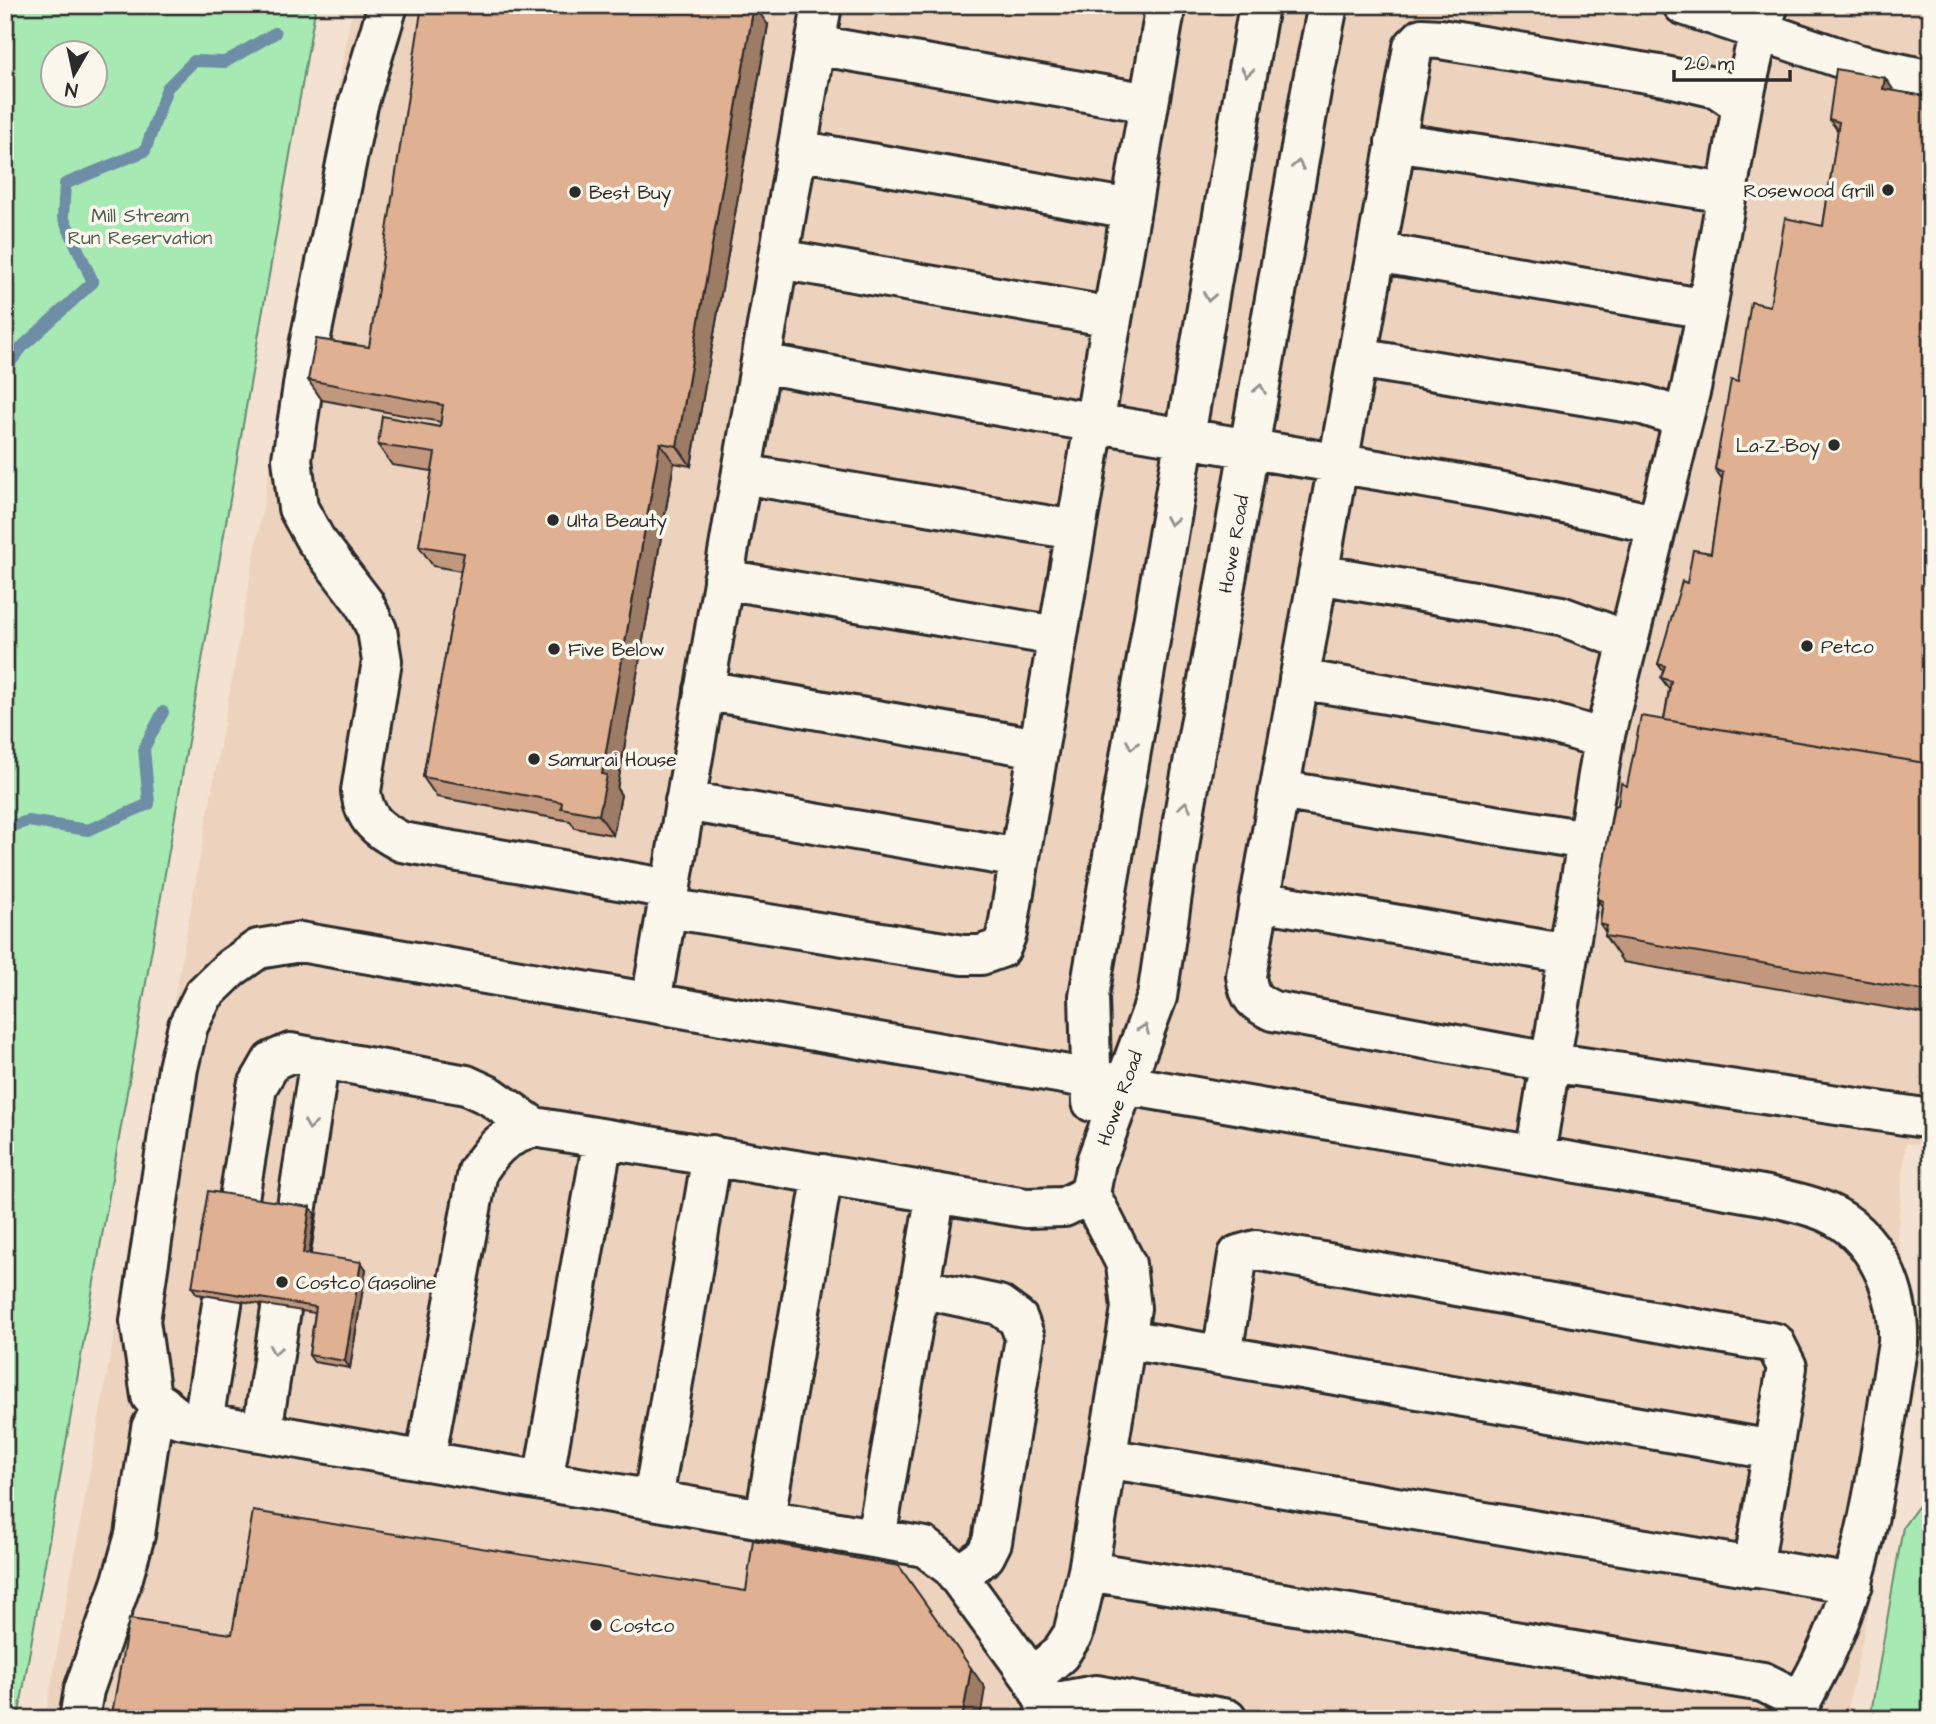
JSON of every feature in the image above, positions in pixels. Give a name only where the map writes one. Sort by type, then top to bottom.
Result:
[{"type":"lane","points":[[388,5],[358,105],[343,174],[309,346],[292,459],[298,508],[315,539],[364,603],[377,630],[382,661],[361,791],[363,808],[385,834],[402,842],[668,899],[963,955],[981,955],[1001,948],[1007,933],[1164,16],[1160,5]]},
{"type":"lane","points":[[651,1002],[822,5]]},
{"type":"lane","name":"Howe Road","points":[[1093,1178],[1107,1080],[1089,996],[1259,5]]},
{"type":"lane","name":"Howe Road","points":[[1107,1080],[1157,997],[1183,820],[1250,449],[1311,85],[1328,5]]},
{"type":"lane","points":[[1683,5],[1764,18],[1858,64],[1931,79]]},
{"type":"lane","points":[[1535,1155],[1604,739],[1684,418],[1707,309],[1742,105],[1764,18]]},
{"type":"lane","points":[[1742,105],[1717,88],[1665,75],[1440,38],[1422,38],[1413,47],[1259,901],[1246,976],[1248,991],[1256,1003],[1273,1011],[1549,1062],[1931,1119]]},
{"type":"lane","points":[[815,45],[1149,103]]},
{"type":"lane","points":[[1395,142],[1727,193]]},
{"type":"lane","points":[[797,150],[1131,209]]},
{"type":"lane","points":[[1376,252],[1707,309]]},
{"type":"lane","points":[[779,259],[1112,317]]},
{"type":"lane","points":[[1357,358],[1643,405],[1684,418]]},
{"type":"lane","points":[[761,363],[1094,424],[1339,463],[1585,507],[1657,525]]},
{"type":"lane","points":[[741,474],[1075,530]]},
{"type":"lane","points":[[1318,574],[1561,616],[1628,641]]},
{"type":"lane","points":[[723,579],[1056,636]]},
{"type":"lane","points":[[1299,679],[1543,721],[1604,739]]},
{"type":"lane","points":[[704,690],[1038,748]]},
{"type":"lane","points":[[1279,790],[1587,840]]},
{"type":"lane","points":[[685,802],[1019,858]]},
{"type":"lane","points":[[1259,901],[1568,954]]},
{"type":"lane","points":[[1040,1700],[952,1568],[925,1547],[178,1418],[151,1396],[140,1321],[177,1068],[188,1026],[204,994],[231,968],[258,949],[300,942],[1768,1195],[1827,1212],[1850,1227],[1869,1247],[1885,1271],[1895,1298],[1899,1325],[1898,1343],[1869,1517],[1853,1584],[1822,1662],[1795,1710],[1763,1682],[1088,1572]]},
{"type":"lane","points":[[203,1422],[257,1087],[272,1061],[290,1053],[466,1085],[490,1096],[534,1127],[1026,1208],[1064,1208],[1093,1178],[1126,1264],[1131,1308],[1088,1572],[1073,1634],[1060,1654],[1040,1700]]},
{"type":"lane","points":[[262,1432],[320,1058]]},
{"type":"lane","points":[[425,1461],[478,1171],[492,1150],[509,1136],[534,1127]]},
{"type":"lane","points":[[543,1481],[603,1139]]},
{"type":"lane","points":[[653,1499],[712,1155]]},
{"type":"lane","points":[[765,1518],[822,1174]]},
{"type":"lane","points":[[876,1538],[936,1193]]},
{"type":"lane","points":[[1222,1355],[1238,1255],[1256,1250],[1775,1343],[1787,1367],[1753,1569]]},
{"type":"lane","points":[[919,1288],[999,1305],[1018,1319],[1025,1338],[992,1542],[985,1556],[957,1576]]},
{"type":"lane","points":[[1126,1339],[1773,1450]]},
{"type":"lane","points":[[79,1719],[84,1690],[135,1535],[151,1428],[163,1405]]},
{"type":"lane","points":[[1106,1458],[1853,1584]]},
{"type":"lane","points":[[1040,1700],[1096,1695],[1227,1719]]},
{"type":"shaded area","points":[[353,5],[1931,5],[1931,1147],[1906,1143],[1897,1236],[1925,1337],[1846,1719],[45,1719]]},
{"type":"green space","name":"Mill Stream Run Reservation","points":[[5,5],[316,5],[18,1719],[5,1719]]},
{"type":"green space","points":[[1931,1489],[1931,1719],[1870,1719],[1903,1527]]},
{"type":"building","name":"Best Buy","points":[[422,5],[754,5],[677,446],[660,443],[602,774],[607,775],[599,815],[561,808],[562,802],[423,777],[464,553],[419,546],[435,453],[378,445],[382,416],[440,427],[443,405],[308,380],[316,339],[369,347]]},
{"type":"building","points":[[1836,69],[1885,78],[1883,89],[1931,97],[1931,533],[1921,589],[1931,591],[1931,764],[1664,720],[1671,681],[1661,678],[1665,666],[1658,664],[1682,581],[1687,583],[1693,550],[1711,553],[1723,473],[1715,469],[1731,380],[1738,382],[1751,302],[1770,306],[1785,218],[1823,226],[1839,122],[1829,119]]},
{"type":"building","points":[[1641,716],[1931,764],[1931,992],[1605,936],[1607,926],[1600,924],[1603,901],[1597,899],[1614,806],[1618,805],[1621,783],[1627,786]]},
{"type":"building","name":"Costco Gasoline","points":[[208,1191],[310,1207],[303,1253],[361,1262],[345,1361],[309,1355],[316,1307],[192,1287]]},
{"type":"building","name":"Costco","points":[[253,1511],[746,1591],[753,1540],[899,1566],[971,1668],[962,1719],[111,1719],[129,1619],[232,1634]]},
{"type":"waterway","points":[[5,369],[23,346],[93,282],[63,217],[65,184],[145,151],[167,88],[194,61],[225,62],[275,33]]},
{"type":"waterway","points":[[5,828],[28,821],[88,830],[149,804],[144,748],[163,712]]},
{"type":"place","name":"Rosewood Grill","points":[[1888,190]]},
{"type":"place","name":"Best Buy","points":[[575,192]]},
{"type":"place","name":"La-Z-Boy","points":[[1834,445]]},
{"type":"place","name":"Ulta Beauty","points":[[553,520]]},
{"type":"place","name":"Petco","points":[[1807,646]]},
{"type":"place","name":"Five Below","points":[[554,649]]},
{"type":"place","name":"Samurai House","points":[[534,759]]},
{"type":"place","name":"Costco Gasoline","points":[[282,1282]]},
{"type":"place","name":"Costco","points":[[596,1625]]}]
